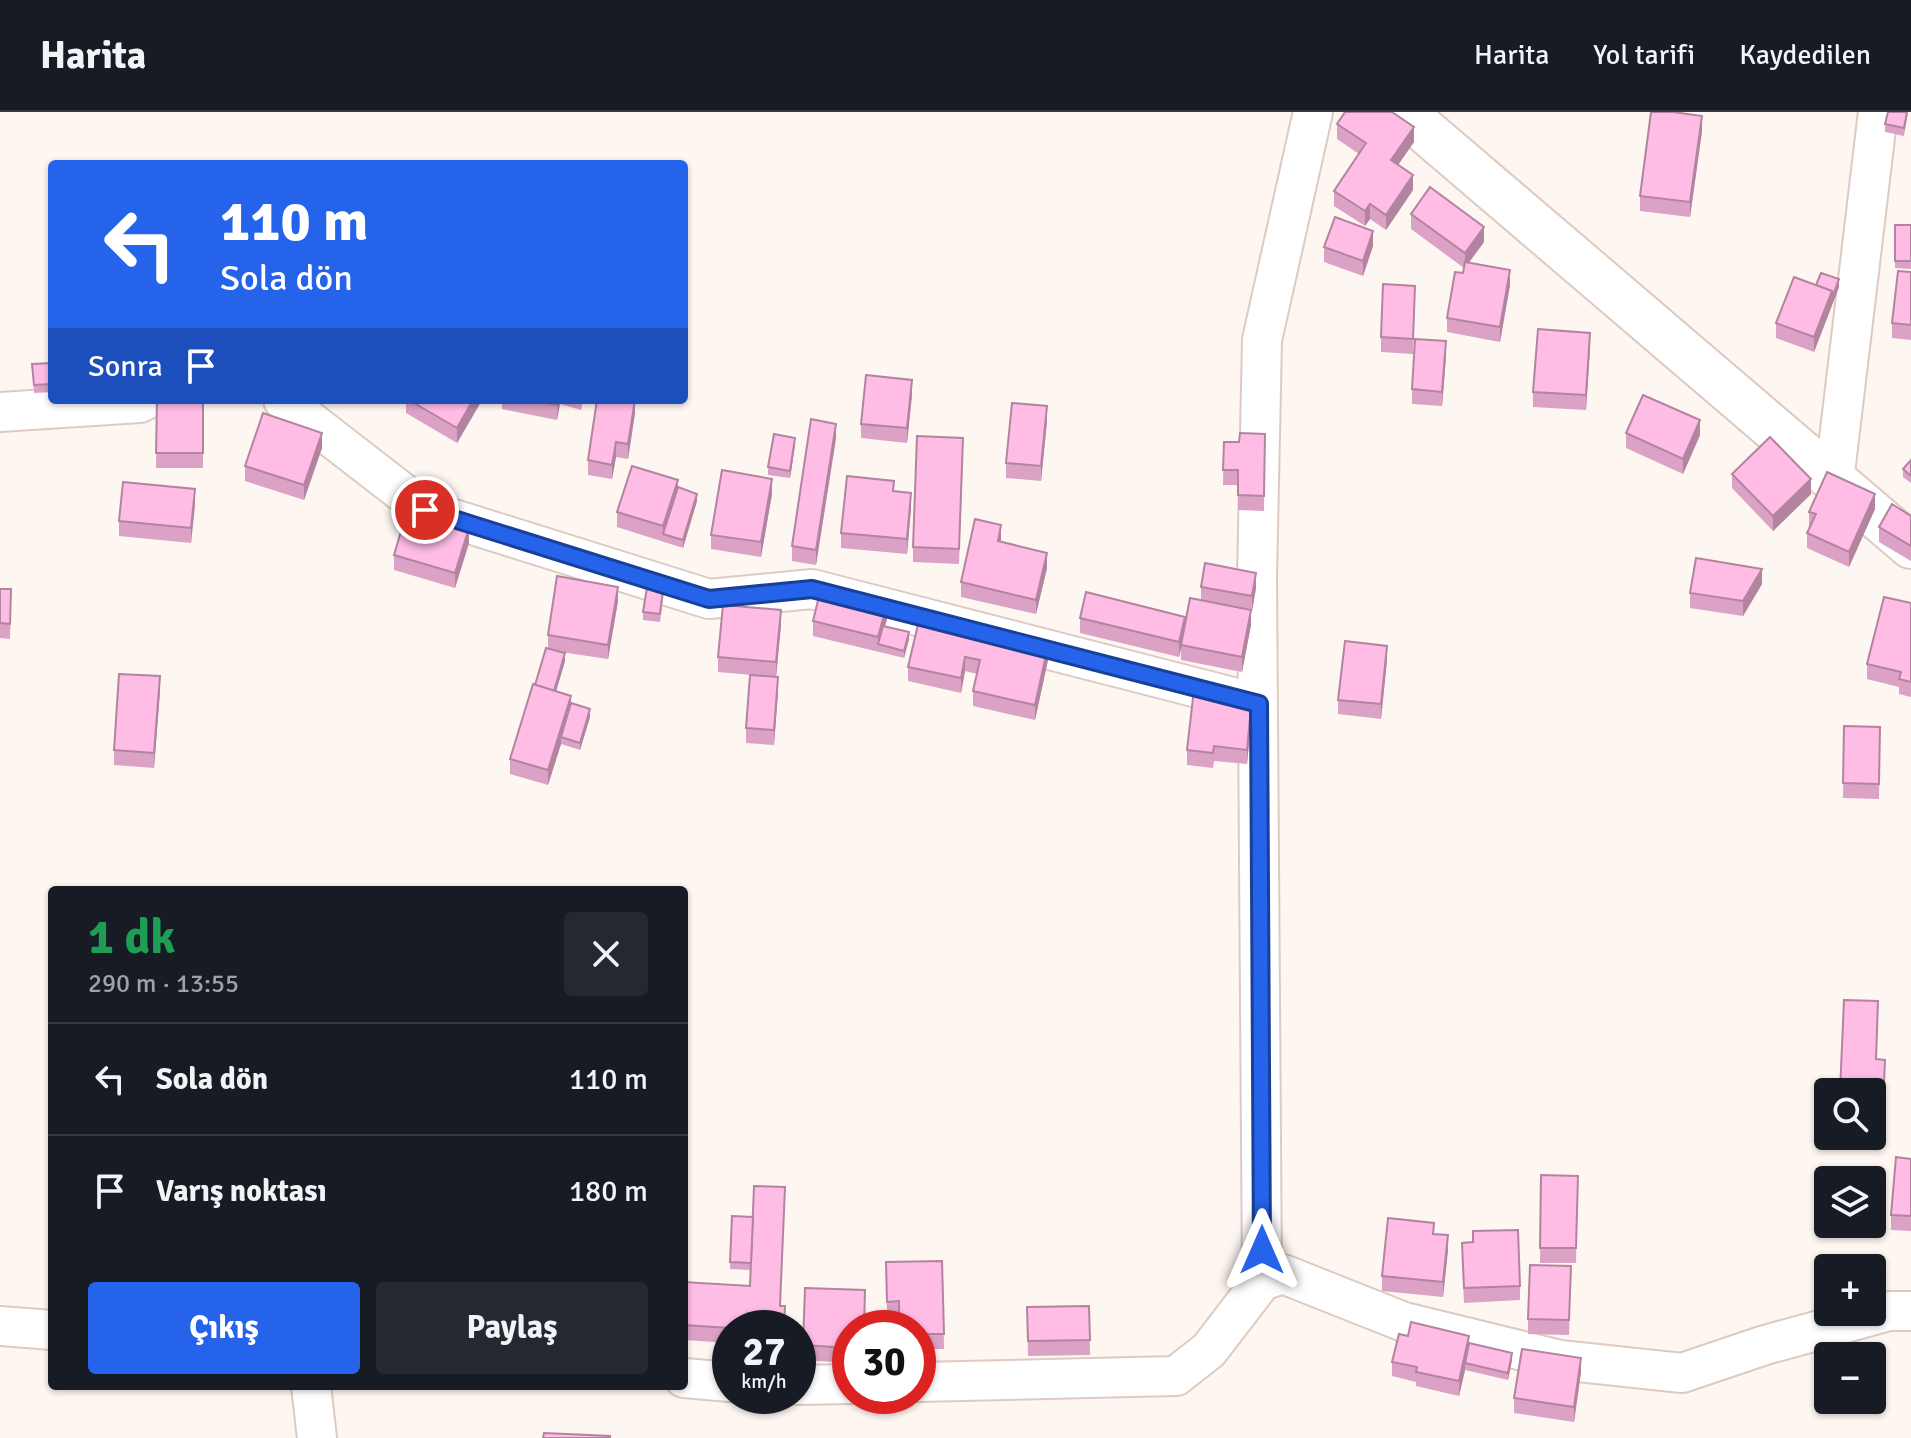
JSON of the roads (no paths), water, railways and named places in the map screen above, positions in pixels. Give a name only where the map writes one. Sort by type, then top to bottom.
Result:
[{"type":"street","points":[[1262,1281],[1257,577],[1262,340],[1313,112]]},
{"type":"street","points":[[1403,112],[1911,546]]},
{"type":"street","points":[[1834,481],[1878,112]]},
{"type":"street","points":[[0,412],[124,404]]},
{"type":"street","points":[[288,404],[425,510],[709,599],[812,589],[1259,704]]},
{"type":"street","points":[[936,1382],[1176,1376],[1209,1350],[1262,1281],[1283,1274],[1404,1322],[1560,1360],[1682,1373],[1765,1345],[1889,1311],[1911,1311]]},
{"type":"street","points":[[0,1326],[48,1330]]},
{"type":"street","points":[[688,1378],[712,1380]]},
{"type":"street","points":[[311,1390],[317,1438]]}]
